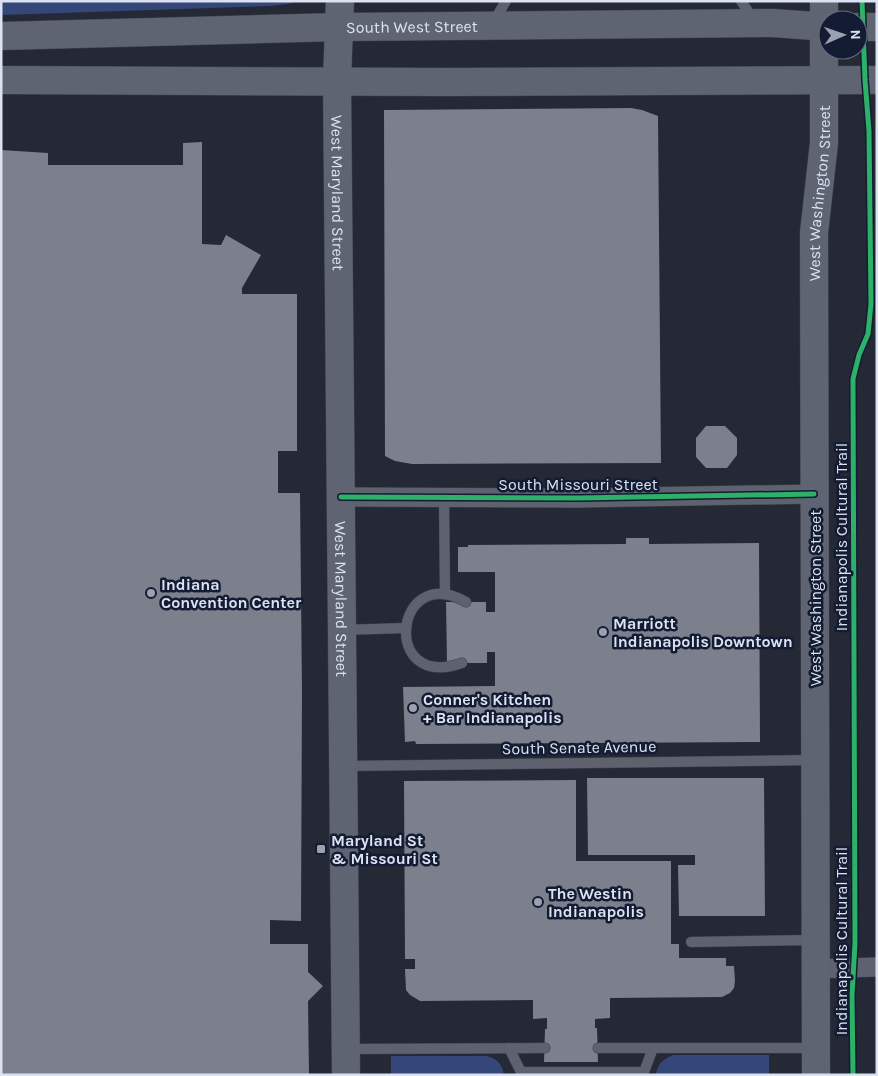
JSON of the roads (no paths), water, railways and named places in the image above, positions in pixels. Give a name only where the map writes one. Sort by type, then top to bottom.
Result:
[{"type":"main road","name":"South West Street","points":[[1,36],[340,14],[491,26],[748,12],[773,23],[818,20]]},
{"type":"main road","name":"West Maryland Street","points":[[340,14],[337,80],[346,1062]]},
{"type":"main road","name":"West Washington Street","points":[[816,1075],[814,233],[824,143],[824,60]]},
{"type":"main road","points":[[1,80],[291,82],[337,80],[446,82],[877,80]]},
{"type":"street","name":"South Missouri Street","points":[[342,497],[584,498],[814,494]]},
{"type":"street","points":[[816,969],[877,967]]},
{"type":"lane","points":[[491,26],[506,1]]},
{"type":"lane","points":[[444,498],[445,594]]},
{"type":"lane","points":[[462,663],[440,668],[429,666],[418,660],[406,640],[405,628],[408,617],[414,607],[423,599],[445,594],[466,602]]},
{"type":"lane","points":[[342,630],[405,628]]},
{"type":"lane","name":"South Senate Avenue","points":[[343,766],[815,760]]},
{"type":"lane","points":[[690,942],[816,940]]},
{"type":"lane","points":[[509,1048],[521,1072],[644,1072],[654,1048]]},
{"type":"lane","points":[[346,1062],[509,1048],[545,1048]]},
{"type":"lane","points":[[598,1048],[816,1048]]},
{"type":"place","name":"Indiana Convention Center","points":[[151,593]]},
{"type":"place","name":"Marriott Indianapolis Downtown","points":[[603,632]]},
{"type":"place","name":"Conner's Kitchen + Bar Indianapolis","points":[[413,708]]},
{"type":"place","name":"Maryland St & Missouri St","points":[[321,849]]},
{"type":"place","name":"The Westin Indianapolis","points":[[538,902]]}]
